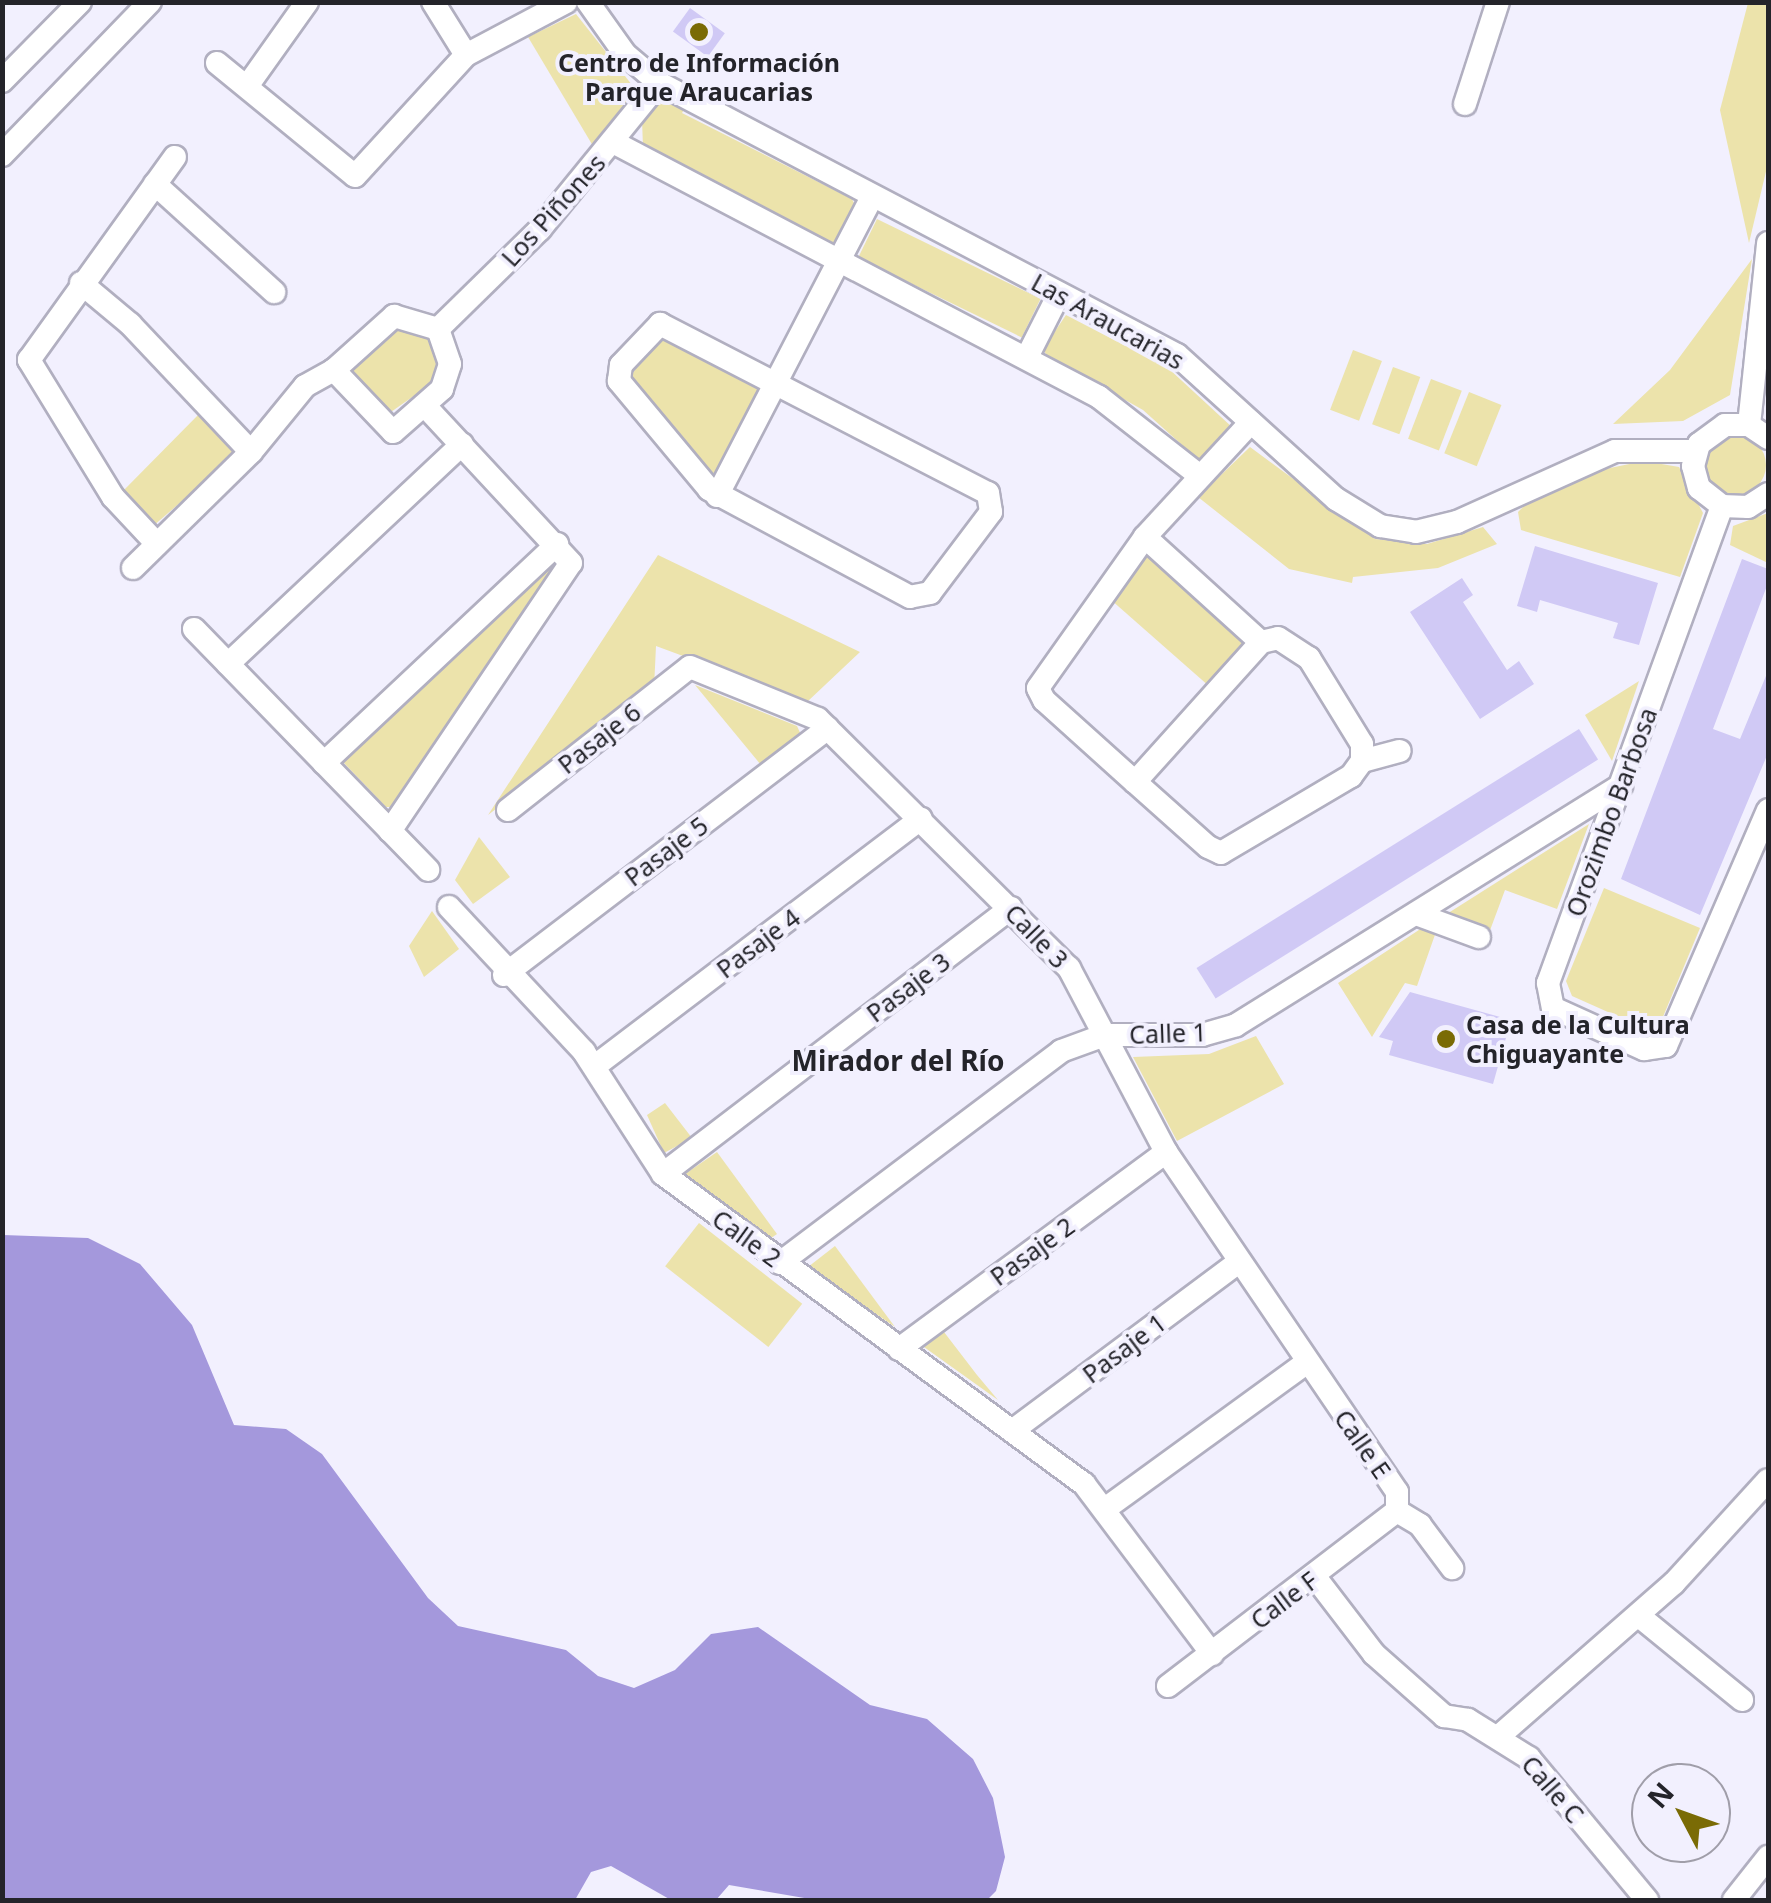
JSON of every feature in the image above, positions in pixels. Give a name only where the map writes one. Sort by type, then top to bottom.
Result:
[{"type":"street","points":[[2,81],[80,2]]},
{"type":"street","points":[[2,155],[150,2]]},
{"type":"street","points":[[248,86],[307,2]]},
{"type":"street","points":[[434,2],[466,56]]},
{"type":"street","points":[[216,64],[355,176],[466,56],[566,2]]},
{"type":"street","name":"Las Araucarias","points":[[588,2],[615,42],[659,83],[1177,355],[1348,508],[1416,532],[1494,506],[1594,457],[1642,448],[1696,451]]},
{"type":"street","points":[[1465,104],[1498,2]]},
{"type":"street","name":"Los Piñones","points":[[438,329],[540,230],[659,83]]},
{"type":"street","points":[[613,142],[1136,419],[1200,476]]},
{"type":"street","points":[[157,544],[114,497],[30,367],[33,346],[175,157]]},
{"type":"street","points":[[155,184],[274,292]]},
{"type":"street","points":[[717,496],[872,197]]},
{"type":"street","points":[[1768,243],[1759,432],[1717,428],[1696,451],[1696,481],[1722,506],[1748,507],[1768,494]]},
{"type":"street","points":[[81,283],[130,324],[251,452]]},
{"type":"street","points":[[1027,358],[1059,294]]},
{"type":"street","points":[[132,568],[251,452],[304,386],[334,370],[388,318],[417,317],[438,329],[449,373],[425,406],[390,432],[334,370]]},
{"type":"street","points":[[660,324],[776,383],[984,490],[991,512],[930,593],[915,599],[717,496],[623,387],[621,365],[660,324]]},
{"type":"street","points":[[390,831],[569,570],[557,544],[425,406]]},
{"type":"street","points":[[1136,782],[1261,642],[1278,638],[1304,651],[1362,744],[1362,761],[1351,776],[1228,853],[1208,847],[1136,782],[1038,688],[1145,537],[1251,422]]},
{"type":"street","points":[[228,664],[462,444]]},
{"type":"street","name":"Orozimbo Barbosa","points":[[1722,506],[1547,996],[1564,1014],[1661,1049],[1674,1035],[1768,810]]},
{"type":"street","points":[[1145,537],[1261,642]]},
{"type":"street","points":[[324,763],[557,544]]},
{"type":"street","points":[[194,629],[428,870]]},
{"type":"street","name":"Calle 3","points":[[690,667],[787,700],[828,728],[1069,968],[1166,1152],[1236,1264],[1306,1363]]},
{"type":"street","name":"Pasaje 6","points":[[508,810],[690,667]]},
{"type":"street","name":"Pasaje 5","points":[[504,974],[828,728]]},
{"type":"street","points":[[1362,761],[1400,751]]},
{"type":"street","name":"Calle 1","points":[[780,1262],[1047,1060],[1106,1035],[1202,1035],[1236,1025],[1621,785]]},
{"type":"street","name":"Pasaje 4","points":[[595,1066],[921,820]]},
{"type":"street","name":"Calle 2","points":[[448,907],[504,974],[595,1066],[663,1174],[1012,1431],[1105,1509]]},
{"type":"street","name":"Pasaje 3","points":[[663,1174],[1011,908]]},
{"type":"street","points":[[1416,914],[1479,936]]},
{"type":"street","name":"Pasaje 2","points":[[898,1349],[1166,1152]]},
{"type":"street","name":"Pasaje 1","points":[[1012,1431],[1236,1264]]},
{"type":"street","points":[[1212,1654],[1105,1509],[1306,1363]]},
{"type":"street","name":"Calle E","points":[[1306,1363],[1397,1492],[1398,1512],[1420,1525],[1452,1568]]},
{"type":"street","points":[[1498,1736],[1760,1508],[1768,1480]]},
{"type":"street","name":"Calle F","points":[[1168,1686],[1398,1512]]},
{"type":"street","name":"Calle C","points":[[1315,1577],[1387,1668],[1444,1716],[1498,1736],[1539,1769],[1647,1900]]},
{"type":"street","points":[[1639,1616],[1742,1700]]},
{"type":"street","points":[[1734,1900],[1768,1857]]},
{"type":"shaded area","points":[[1748,3],[1768,3],[1768,163],[1749,243],[1720,110]]},
{"type":"shaded area","points":[[576,14],[636,90],[593,146],[528,37]]},
{"type":"shaded area","points":[[672,101],[686,106],[682,113],[852,199],[856,207],[834,248],[643,147],[642,120],[653,105]]},
{"type":"shaded area","points":[[877,219],[1041,299],[1022,337],[858,258]]},
{"type":"shaded area","points":[[1752,259],[1730,395],[1683,421],[1613,424],[1670,370]]},
{"type":"shaded area","points":[[1066,315],[1168,368],[1233,428],[1200,461],[1143,410],[1047,356],[1043,349]]},
{"type":"shaded area","points":[[397,325],[432,339],[438,363],[431,384],[388,414],[350,371]]},
{"type":"shaded area","points":[[657,336],[762,387],[714,484],[629,379]]},
{"type":"shaded area","points":[[1353,350],[1382,361],[1359,421],[1330,410]]},
{"type":"shaded area","points":[[1393,367],[1420,377],[1399,434],[1372,424]]},
{"type":"shaded area","points":[[1431,379],[1462,391],[1439,451],[1408,439]]},
{"type":"shaded area","points":[[1469,392],[1501,405],[1477,466],[1444,453]]},
{"type":"shaded area","points":[[201,412],[237,449],[234,456],[152,527],[122,492]]},
{"type":"shaded area","points":[[1736,435],[1758,443],[1766,465],[1758,487],[1736,495],[1714,487],[1706,465],[1714,443]]},
{"type":"shaded area","points":[[1250,447],[1375,539],[1427,544],[1483,527],[1497,544],[1438,568],[1353,577],[1352,583],[1289,569],[1198,497]]},
{"type":"shaded area","points":[[1644,461],[1679,467],[1703,513],[1680,577],[1521,530],[1518,512],[1526,504],[1576,475]]},
{"type":"shaded area","points":[[1768,513],[1768,563],[1730,545],[1733,526]]},
{"type":"shaded area","points":[[1149,553],[1244,637],[1247,647],[1210,687],[1110,599]]},
{"type":"shaded area","points":[[658,555],[860,652],[807,702],[656,646],[654,688],[488,815]]},
{"type":"shaded area","points":[[549,561],[559,561],[395,807],[386,807],[343,762]]},
{"type":"shaded area","points":[[1639,681],[1612,761],[1585,715]]},
{"type":"shaded area","points":[[695,685],[797,726],[802,737],[761,765]]},
{"type":"shaded area","points":[[1589,824],[1557,909],[1505,890],[1489,933],[1442,917]]},
{"type":"shaded area","points":[[479,837],[510,877],[473,904],[455,880]]},
{"type":"shaded area","points":[[1604,888],[1700,928],[1660,1024],[1646,1029],[1572,996],[1566,981]]},
{"type":"shaded area","points":[[432,911],[459,949],[424,977],[409,946]]},
{"type":"shaded area","points":[[1425,926],[1437,929],[1417,986],[1405,983],[1372,1037],[1338,983]]},
{"type":"shaded area","points":[[1256,1036],[1284,1084],[1177,1141],[1133,1057],[1209,1054]]},
{"type":"shaded area","points":[[665,1103],[692,1138],[664,1153],[647,1115]]},
{"type":"shaded area","points":[[717,1152],[777,1234],[767,1241],[685,1174]]},
{"type":"shaded area","points":[[699,1223],[802,1304],[768,1347],[665,1266]]},
{"type":"shaded area","points":[[3,1235],[88,1238],[140,1264],[192,1325],[234,1425],[286,1429],[322,1454],[428,1598],[458,1626],[566,1650],[598,1676],[634,1688],[675,1670],[711,1634],[758,1627],[870,1705],[927,1719],[973,1759],[993,1798],[1005,1857],[996,1891],[987,1900],[816,1900],[729,1885],[716,1900],[671,1900],[611,1866],[591,1872],[575,1900],[3,1900]]},
{"type":"shaded area","points":[[835,1246],[895,1327],[808,1267]]},
{"type":"shaded area","points":[[944,1332],[977,1375],[998,1400],[924,1347]]},
{"type":"building","name":"Centro de Información Parque Araucarias","points":[[690,8],[725,33],[708,57],[673,31]]},
{"type":"building","points":[[1535,546],[1658,583],[1639,645],[1613,638],[1618,623],[1540,600],[1537,612],[1517,606]]},
{"type":"building","points":[[1742,559],[1768,569],[1768,583],[1713,729],[1740,739],[1768,671],[1768,753],[1700,915],[1621,879]]},
{"type":"building","points":[[1462,578],[1473,595],[1463,602],[1507,670],[1519,661],[1534,684],[1480,719],[1410,612]]},
{"type":"building","points":[[1579,729],[1598,760],[1216,999],[1197,968]]},
{"type":"building","name":"Casa de la Cultura Chiguayante","points":[[1410,992],[1511,1020],[1493,1084],[1389,1055],[1393,1041],[1379,1037]]},
{"type":"place","name":"Centro de Información Parque Araucarias","points":[[699,32]]},
{"type":"place","name":"Casa de la Cultura Chiguayante","points":[[1446,1039]]},
{"type":"district","name":"Mirador del Río","points":[[898,1060]]}]
